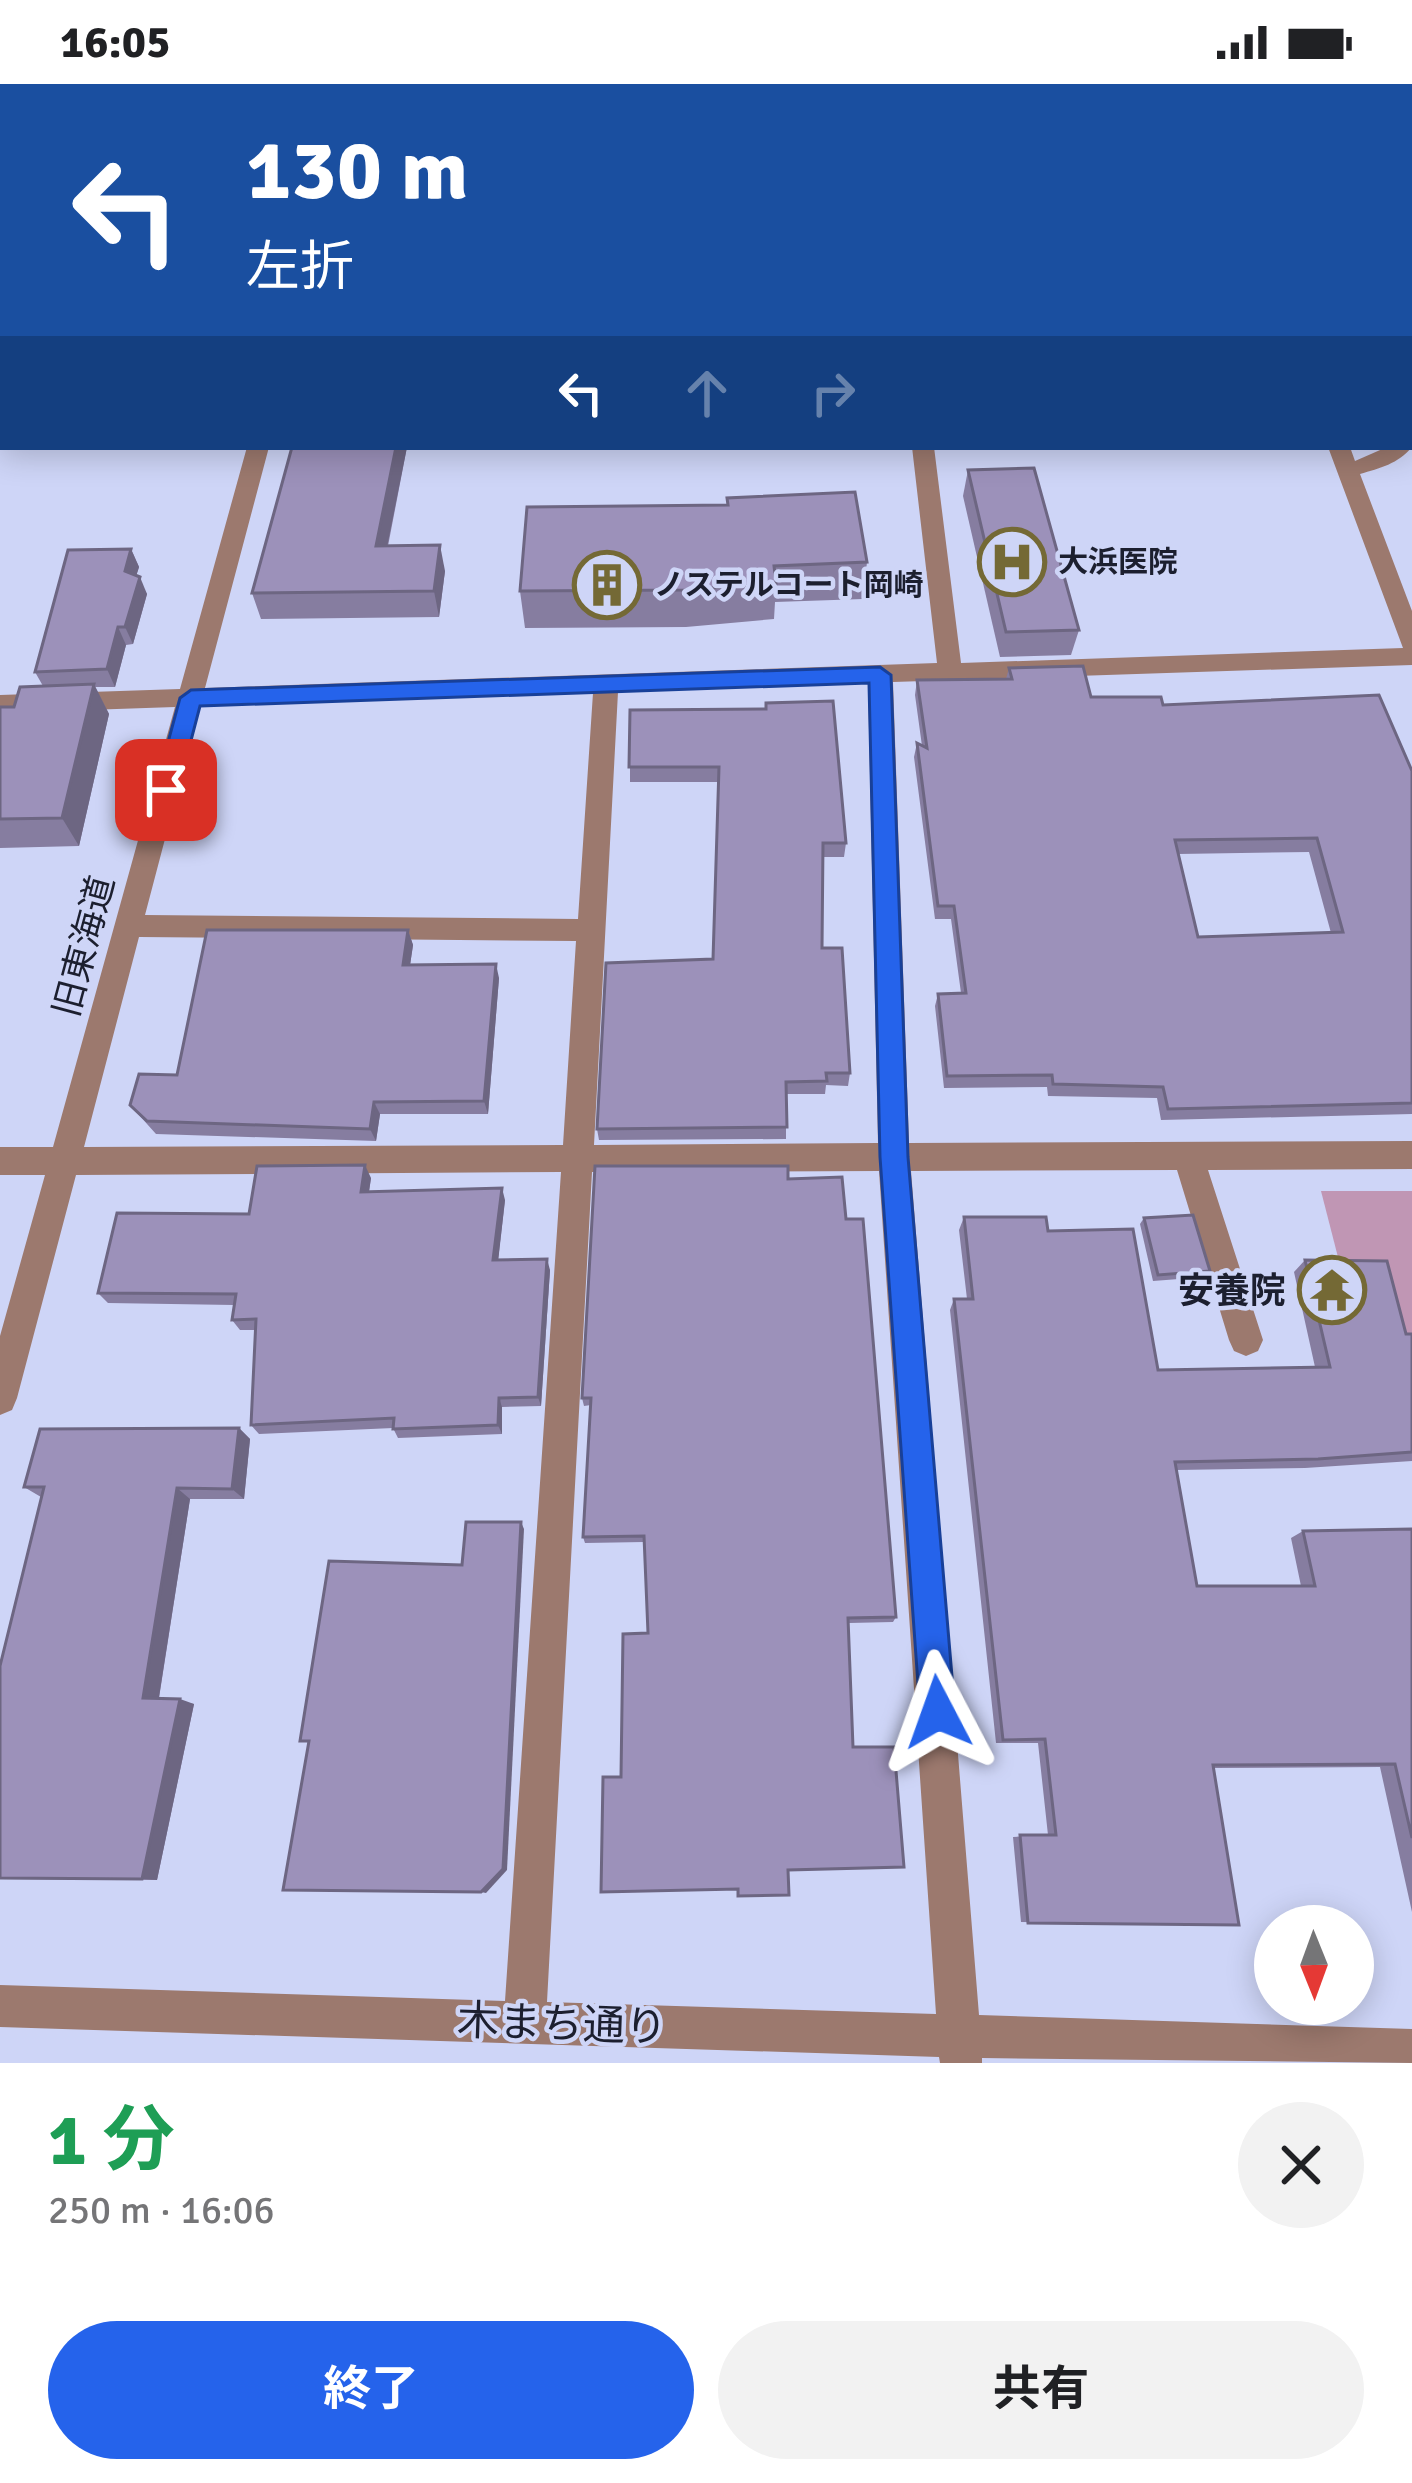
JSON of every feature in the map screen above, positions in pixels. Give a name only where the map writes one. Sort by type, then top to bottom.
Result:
[{"type":"street","name":"旧東海道","points":[[0,1398],[257,450]]},
{"type":"street","points":[[923,450],[950,672]]},
{"type":"street","points":[[1340,450],[1412,643]]},
{"type":"street","points":[[1348,471],[1397,450]]},
{"type":"street","points":[[0,704],[1412,656]]},
{"type":"street","points":[[880,675],[894,1157],[962,2049]]},
{"type":"street","points":[[525,2022],[606,684]]},
{"type":"street","points":[[129,926],[591,930]]},
{"type":"street","points":[[0,1161],[1412,1155]]},
{"type":"street","points":[[1188,1156],[1246,1340]]},
{"type":"street","name":"木まち通り","points":[[0,2006],[525,2022],[962,2049],[1412,2050]]},
{"type":"shaded area","points":[[1321,1191],[1412,1191],[1412,1336],[1403,1336],[1340,1265]]},
{"type":"building","points":[[291,450],[395,450],[376,546],[440,545],[434,591],[252,593]]},
{"type":"building","name":"大浜医院","points":[[1034,468],[1079,630],[1006,632],[968,470]]},
{"type":"building","points":[[855,492],[867,562],[774,566],[776,583],[685,590],[520,591],[527,507],[728,505],[727,498]]},
{"type":"building","points":[[131,549],[125,571],[140,577],[125,627],[118,627],[107,669],[35,672],[68,550]]},
{"type":"building","points":[[1083,666],[1091,697],[1161,697],[1163,705],[1379,695],[1412,771],[1412,1103],[1168,1109],[1163,1087],[1053,1084],[1052,1075],[947,1076],[938,994],[966,993],[954,906],[938,906],[917,743],[927,748],[917,680],[1012,679],[1009,668]],"holes":[[[1317,838],[1343,932],[1198,937],[1175,840]]]},
{"type":"building","points":[[94,684],[62,818],[0,819],[0,707],[14,707],[20,687]]},
{"type":"building","points":[[833,701],[846,843],[823,843],[822,948],[842,948],[850,1073],[826,1073],[827,1081],[786,1082],[787,1127],[597,1129],[606,963],[713,959],[719,767],[629,767],[630,710],[766,709],[766,703]]},
{"type":"building","points":[[207,930],[408,930],[403,965],[496,964],[484,1101],[374,1102],[370,1129],[147,1121],[130,1105],[139,1074],[177,1075]]},
{"type":"building","points":[[365,1165],[361,1192],[502,1188],[493,1260],[547,1259],[538,1397],[499,1398],[498,1425],[393,1429],[394,1418],[251,1425],[256,1319],[232,1320],[236,1294],[98,1293],[117,1213],[249,1214],[257,1166]]},
{"type":"building","points":[[595,1166],[788,1166],[788,1179],[842,1177],[846,1219],[863,1219],[896,1617],[848,1618],[853,1747],[894,1747],[904,1867],[788,1870],[789,1895],[738,1896],[738,1889],[601,1892],[603,1777],[621,1777],[623,1634],[648,1633],[644,1536],[583,1537],[591,1398],[582,1398]]},
{"type":"building","points":[[1193,1215],[1210,1271],[1158,1275],[1144,1218]]},
{"type":"building","points":[[964,1217],[1046,1217],[1048,1231],[1133,1229],[1158,1370],[1330,1367],[1305,1260],[1387,1261],[1406,1334],[1412,1334],[1412,1452],[1175,1462],[1197,1586],[1315,1586],[1303,1531],[1412,1529],[1412,1838],[1395,1764],[1213,1765],[1239,1925],[1028,1923],[1020,1835],[1056,1835],[1045,1739],[1003,1740],[954,1299],[973,1299]]},
{"type":"building","points":[[239,1428],[232,1489],[177,1488],[143,1698],[180,1699],[142,1879],[0,1878],[0,1666],[44,1487],[24,1487],[40,1429]]},
{"type":"building","points":[[466,1522],[521,1522],[503,1869],[481,1892],[283,1890],[309,1741],[300,1741],[329,1561],[462,1565]]},
{"type":"place","name":"大浜医院","points":[[1012,562]]},
{"type":"place","name":"ノステルコート岡崎","points":[[607,585]]},
{"type":"place","name":"安養院","points":[[1332,1290]]},
{"type":"route","points":[[166,790],[191,698],[880,675],[894,1157],[938,1712]]}]
